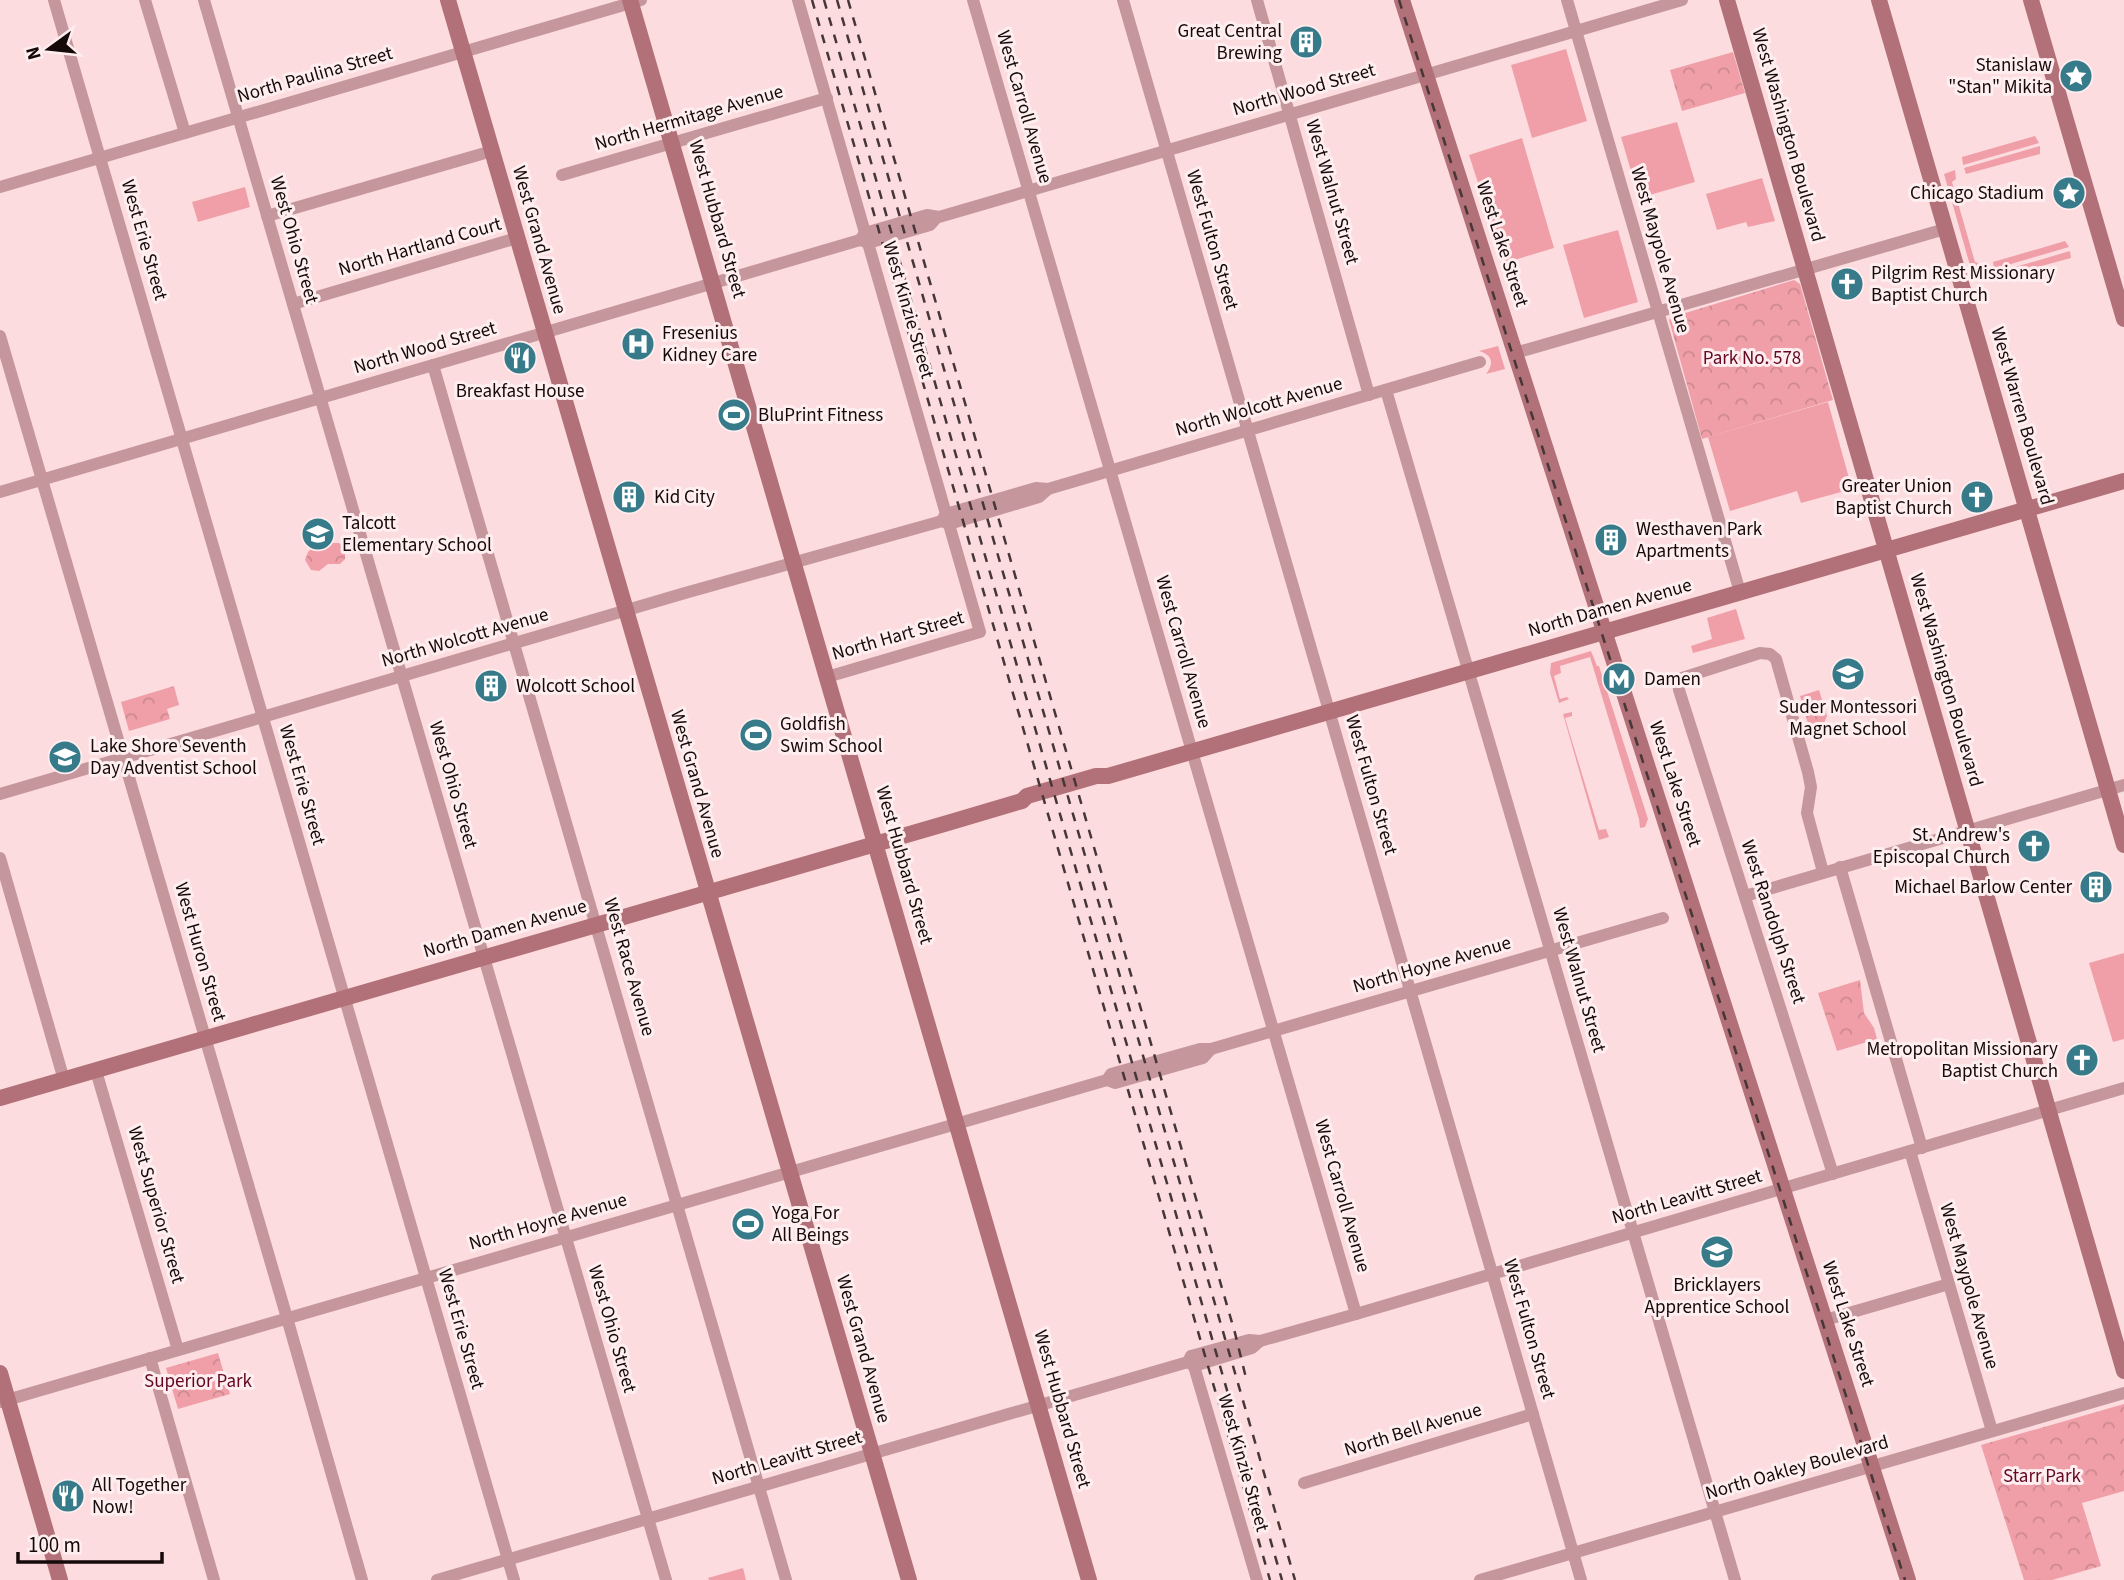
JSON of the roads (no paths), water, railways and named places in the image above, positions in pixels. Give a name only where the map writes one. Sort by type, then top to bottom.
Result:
[{"type":"main road","name":"West Grand Avenue","points":[[448,0],[909,1580]]},
{"type":"main road","name":"West Lake Street","points":[[1402,0],[1908,1580]]},
{"type":"main road","name":"West Washington Boulevard","points":[[1727,0],[2124,1371]]},
{"type":"main road","name":"West Warren Boulevard","points":[[1879,0],[2027,509],[2116,787],[2124,845]]},
{"type":"main road","points":[[2031,0],[2124,319]]},
{"type":"main road","name":"West Hubbard Street","points":[[634,1],[672,142],[1089,1580]]},
{"type":"main road","name":"North Damen Avenue","points":[[0,1098],[1022,801],[1027,796],[1192,752],[2124,481]]},
{"type":"main road","points":[[0,1373],[4,1400],[60,1580]]},
{"type":"street","name":"West Erie Street","points":[[54,0],[514,1580]]},
{"type":"street","points":[[145,0],[185,133]]},
{"type":"street","name":"West Ohio Street","points":[[204,0],[666,1580]]},
{"type":"street","name":"West Kinzie Street","points":[[798,0],[980,632]]},
{"type":"street","name":"West Carroll Avenue","points":[[973,0],[1356,1314]]},
{"type":"street","name":"West Fulton Street","points":[[1123,0],[1581,1580]]},
{"type":"street","name":"West Walnut Street","points":[[1257,0],[1369,395]]},
{"type":"street","name":"West Maypole Avenue","points":[[1567,0],[1740,592]]},
{"type":"street","name":"North Wood Street","points":[[0,492],[865,239],[930,225],[937,217],[1682,0]]},
{"type":"street","name":"North Paulina Street","points":[[0,187],[634,1]]},
{"type":"street","name":"North Hermitage Avenue","points":[[562,175],[827,98]]},
{"type":"street","points":[[268,216],[492,151]]},
{"type":"street","points":[[1515,353],[1945,229]]},
{"type":"street","name":"North Hartland Court","points":[[293,304],[517,238]]},
{"type":"street","name":"West Huron Street","points":[[0,336],[362,1580]]},
{"type":"street","name":"North Wolcott Avenue","points":[[0,794],[946,520],[1036,488],[1048,489],[1480,362]]},
{"type":"street","name":"West Race Avenue","points":[[433,365],[786,1580]]},
{"type":"street","name":"West Walnut Street","points":[[1386,390],[1735,1580]]},
{"type":"street","name":"North Hart Street","points":[[827,677],[980,632]]},
{"type":"street","name":"West Randolph Street","points":[[1823,872],[1807,813],[1811,787],[1808,772],[1776,659],[1770,654],[1760,653],[1682,678],[1678,682],[1678,690],[1833,1174]]},
{"type":"street","points":[[1745,896],[2116,787]]},
{"type":"street","points":[[0,858],[64,1080]]},
{"type":"street","name":"West Maypole Avenue","points":[[1840,867],[1916,1149],[1949,1284],[1992,1431]]},
{"type":"street","name":"North Hoyne Avenue","points":[[4,1400],[1107,1080],[1115,1083],[1203,1058],[1212,1049],[1663,918]]},
{"type":"street","name":"West Superior Street","points":[[96,1070],[178,1349]]},
{"type":"street","name":"North Leavitt Street","points":[[437,1580],[1191,1361],[1249,1340],[1260,1341],[1356,1314],[2124,1088]]},
{"type":"street","points":[[1825,1320],[1949,1284]]},
{"type":"street","points":[[150,1358],[214,1580]]},
{"type":"street","name":"West Kinzie Street","points":[[1191,1361],[1257,1580]]},
{"type":"street","name":"North Oakley Boulevard","points":[[1480,1580],[2124,1393]]},
{"type":"street","name":"North Bell Avenue","points":[[1304,1483],[1533,1414]]},
{"type":"railway","points":[[812,0],[1270,1580]]},
{"type":"railway","points":[[824,0],[1282,1580]]},
{"type":"railway","points":[[837,0],[1295,1580]]},
{"type":"railway","points":[[848,0],[1246,1378]]},
{"type":"railway","points":[[1399,0],[1905,1580]]},
{"type":"place","name":"Great Central Brewing","points":[[1306,42]]},
{"type":"place","name":"Stanislaw \"Stan\" Mikita","points":[[2076,76]]},
{"type":"place","name":"Chicago Stadium","points":[[2069,193]]},
{"type":"place","name":"Pilgrim Rest Missionary Baptist Church","points":[[1847,284]]},
{"type":"place","name":"Fresenius Kidney Care","points":[[638,344]]},
{"type":"place","name":"Breakfast House","points":[[520,358]]},
{"type":"place","name":"BluPrint Fitness","points":[[734,415]]},
{"type":"place","name":"Kid City","points":[[629,497]]},
{"type":"place","name":"Greater Union Baptist Church","points":[[1977,497]]},
{"type":"place","name":"Talcott Elementary School","points":[[318,534]]},
{"type":"place","name":"Westhaven Park Apartments","points":[[1611,540]]},
{"type":"place","name":"Suder Montessori Magnet School","points":[[1848,674]]},
{"type":"place","name":"Damen","points":[[1619,679]]},
{"type":"place","name":"Wolcott School","points":[[491,686]]},
{"type":"place","name":"Goldfish Swim School","points":[[756,735]]},
{"type":"place","name":"Lake Shore Seventh Day Adventist School","points":[[65,757]]},
{"type":"place","name":"St. Andrew's Episcopal Church","points":[[2034,846]]},
{"type":"place","name":"Michael Barlow Center","points":[[2096,887]]},
{"type":"place","name":"Metropolitan Missionary Baptist Church","points":[[2082,1060]]},
{"type":"place","name":"Yoga For All Beings","points":[[748,1224]]},
{"type":"place","name":"Bricklayers Apprentice School","points":[[1717,1252]]},
{"type":"place","name":"All Together Now!","points":[[68,1496]]},
{"type":"park label","name":"Park No. 578","points":[[1752,358]]},
{"type":"park label","name":"Superior Park","points":[[198,1381]]},
{"type":"park label","name":"Starr Park","points":[[2042,1476]]}]
